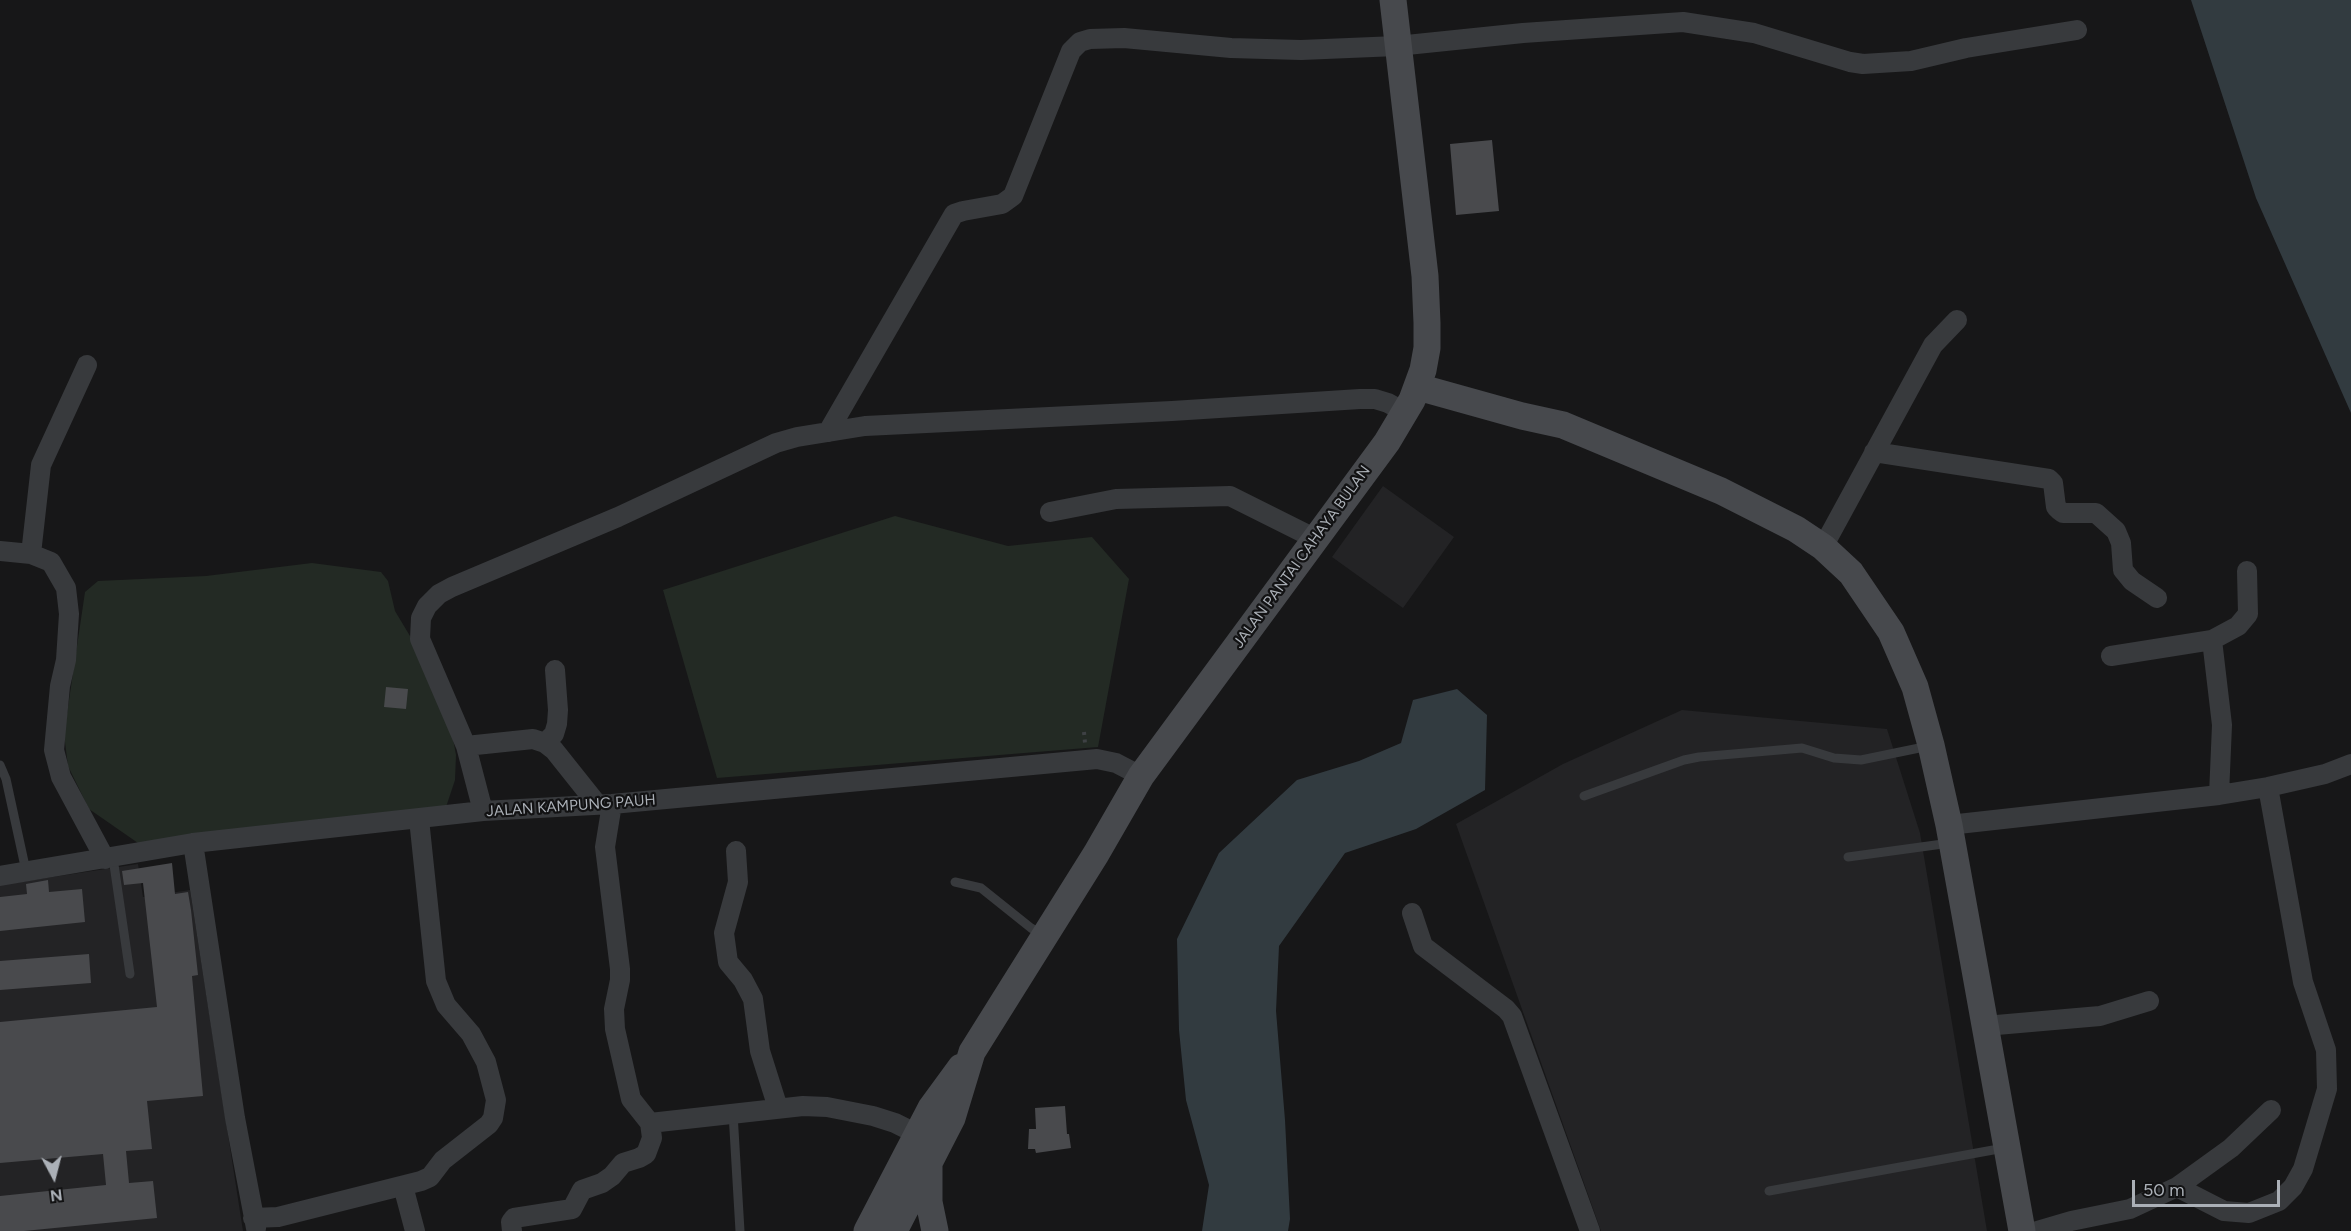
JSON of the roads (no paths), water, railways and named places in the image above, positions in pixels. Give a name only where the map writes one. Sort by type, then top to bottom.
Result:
[{"type":"main road","name":"JALAN PANTAI CAHAYA BULAN","points":[[881,1229],[925,1144],[952,1118],[969,1062],[1141,776],[1406,414],[1420,378],[1427,348],[1427,322],[1425,276],[1393,0]]},
{"type":"main road","points":[[1420,378],[1526,400],[1563,425],[1721,491],[1796,529],[1823,548],[1851,573],[1892,632],[1915,687],[1931,745],[1951,834],[2022,1231]]},
{"type":"main road","points":[[925,1144],[935,1231]]},
{"type":"street","points":[[828,432],[954,214],[963,210],[1002,204],[1013,196],[1071,51],[1080,42],[1090,39],[1124,38],[1231,48],[1301,50],[1397,46],[1523,33],[1683,22],[1754,33],[1863,64],[1911,62],[1966,48],[2077,30]]},
{"type":"street","points":[[1823,548],[1933,345],[1957,320]]},
{"type":"street","points":[[31,554],[34,506],[41,465],[87,365]]},
{"type":"street","points":[[483,811],[466,746],[420,639],[421,618],[427,606],[439,594],[618,517],[776,443],[865,426],[1360,399],[1375,399],[1406,414]]},
{"type":"street","points":[[1874,452],[2049,479],[2052,483],[2056,507],[2059,510],[2063,513],[2096,513],[2116,531],[2121,543],[2123,570],[2132,581],[2157,598]]},
{"type":"street","points":[[1050,512],[1116,499],[1230,496],[1316,539]]},
{"type":"street","points":[[0,551],[31,554],[51,562],[66,588],[69,614],[66,660],[60,686],[54,750],[61,777],[109,858]]},
{"type":"street","points":[[2111,656],[2211,640],[2238,626],[2248,614],[2247,571]]},
{"type":"street","points":[[2211,640],[2222,725],[2219,795]]},
{"type":"street","points":[[545,742],[554,734],[557,724],[555,670]]},
{"type":"street","points":[[466,746],[533,739],[545,742],[604,804],[605,847],[620,969],[614,1009],[615,1029],[631,1099],[650,1123],[652,1138],[645,1154],[622,1163],[612,1176],[602,1183],[584,1188],[572,1209],[514,1218],[510,1222],[512,1231]]},
{"type":"street","name":"JALAN KAMPUNG PAUH","points":[[0,876],[193,843],[483,811],[604,804],[1097,759],[1116,763],[1141,776]]},
{"type":"street","points":[[1951,834],[2268,787],[2325,774],[2351,764]]},
{"type":"street","points":[[2176,1187],[2224,1211],[2249,1213],[2279,1201],[2293,1187],[2303,1169],[2327,1089],[2326,1050],[2303,982],[2268,787]]},
{"type":"street","points":[[193,843],[235,1118],[255,1224],[430,1177],[459,1146],[489,1124],[496,1110],[496,1100],[480,1047],[446,1005],[436,981],[419,819]]},
{"type":"street","points":[[736,850],[738,882],[724,933],[728,962],[743,980],[753,999],[760,1051],[778,1108]]},
{"type":"street","points":[[1412,913],[1423,946],[1512,1016],[1590,1231]]},
{"type":"street","points":[[1985,1026],[2100,1016],[2149,1000]]},
{"type":"street","points":[[650,1123],[778,1108],[827,1107],[851,1110],[895,1123],[925,1144]]},
{"type":"street","points":[[2037,1231],[2130,1209],[2176,1187],[2231,1148],[2271,1110]]},
{"type":"street","points":[[403,1186],[415,1231]]},
{"type":"lane","points":[[1584,796],[1684,760],[1699,757],[1802,748],[1834,758],[1861,760],[1931,745]]},
{"type":"lane","points":[[0,765],[6,779],[26,872]]},
{"type":"lane","points":[[1848,857],[1951,834]]},
{"type":"lane","points":[[109,858],[130,974]]},
{"type":"lane","points":[[955,882],[981,888],[1031,928],[1045,936]]},
{"type":"lane","points":[[733,1113],[740,1231]]},
{"type":"lane","points":[[1769,1191],[2007,1148]]}]
